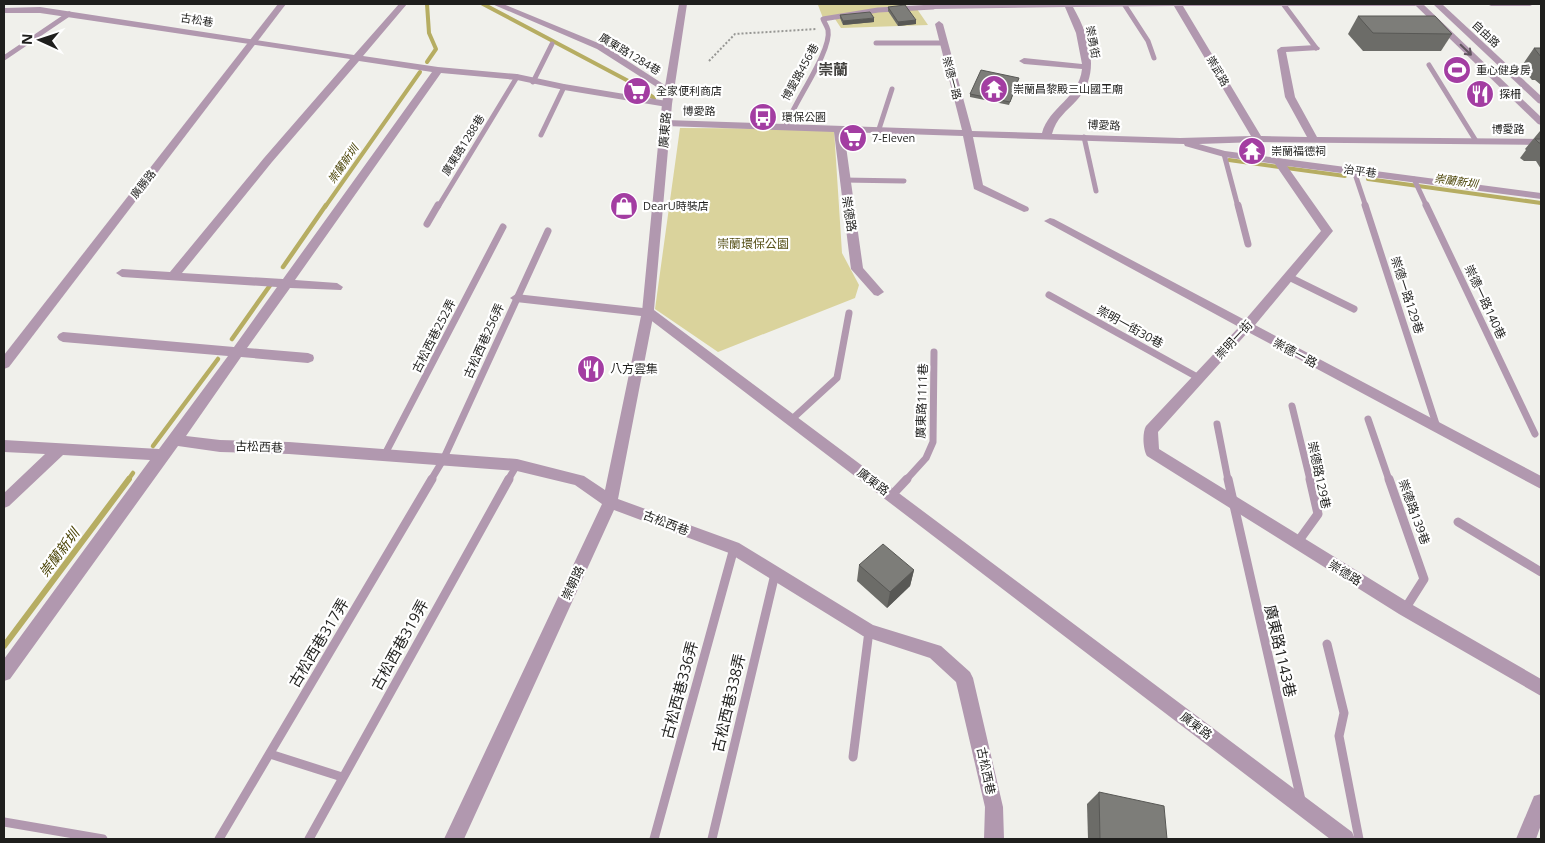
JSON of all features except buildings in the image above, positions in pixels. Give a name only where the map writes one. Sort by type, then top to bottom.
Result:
[{"type":"street","name":"廣勝路","points":[[4,364],[282,4]]},
{"type":"street","points":[[174,275],[356,56],[403,4]]},
{"type":"street","name":"廣東路1284巷","points":[[496,4],[600,47],[669,91]]},
{"type":"street","name":"廣東路","points":[[683,4],[667,104],[648,312],[1345,839]]},
{"type":"street","name":"崇勇街","points":[[1047,135],[1051,120],[1068,104],[1082,86],[1086,67],[1084,47],[1078,22],[1068,4]]},
{"type":"street","name":"崇武路","points":[[1178,4],[1258,139]]},
{"type":"street","points":[[933,5],[1416,4]]},
{"type":"street","name":"自由路","points":[[1416,4],[1444,28],[1541,122]]},
{"type":"street","name":"自由路","points":[[1437,4],[1541,101]]},
{"type":"street","points":[[1491,4],[1530,4]]},
{"type":"street","name":"古松巷","points":[[4,10],[40,10],[356,56],[438,70],[517,77],[564,88],[667,104]]},
{"type":"street","name":"崇德一路","points":[[939,24],[978,187],[1024,209]]},
{"type":"street","points":[[1426,28],[1444,28]]},
{"type":"street","points":[[1314,140],[1290,97],[1281,50],[1316,48]]},
{"type":"street","points":[[1024,61],[1086,67]]},
{"type":"street","points":[[4,673],[162,455],[175,440],[438,70]]},
{"type":"street","name":"博愛路","points":[[666,123],[1084,136],[1180,141],[1258,139],[1541,142]]},
{"type":"street","name":"崇德路","points":[[838,128],[843,180],[857,269],[878,292]]},
{"type":"street","name":"治平巷","points":[[1180,141],[1224,154],[1283,166],[1354,170],[1415,180],[1541,196]]},
{"type":"street","name":"崇明一街","points":[[1152,452],[1151,430],[1246,327],[1328,231],[1283,166]]},
{"type":"street","name":"崇德一路","points":[[1050,221],[1541,483]]},
{"type":"street","points":[[122,273],[337,286]]},
{"type":"street","points":[[516,298],[648,312]]},
{"type":"street","name":"崇朝路","points":[[454,839],[610,502],[648,312]]},
{"type":"street","points":[[63,337],[308,358]]},
{"type":"street","name":"古松西巷","points":[[175,440],[220,446],[385,454],[443,460],[517,464],[579,480],[610,502],[734,548],[869,631],[935,652],[964,678],[994,807],[994,839]]},
{"type":"street","points":[[4,446],[162,455]]},
{"type":"street","points":[[4,502],[59,450]]},
{"type":"street","name":"崇德路","points":[[1152,452],[1405,609],[1541,688]]},
{"type":"street","points":[[1526,839],[1541,803]]},
{"type":"lane","points":[[1124,4],[1148,41],[1154,58]]},
{"type":"lane","name":"博愛路456巷","points":[[786,126],[788,114],[825,49],[828,29],[823,20],[850,14],[933,5]]},
{"type":"lane","points":[[1284,5],[1316,48]]},
{"type":"lane","points":[[4,58],[69,14]]},
{"type":"lane","points":[[876,42],[943,42]]},
{"type":"lane","points":[[533,82],[552,44]]},
{"type":"lane","points":[[1429,65],[1476,141]]},
{"type":"lane","name":"廣東路1288巷","points":[[426,224],[517,77]]},
{"type":"lane","points":[[541,135],[564,88]]},
{"type":"lane","points":[[879,129],[892,89]]},
{"type":"lane","points":[[1084,136],[1096,191]]},
{"type":"lane","points":[[1224,154],[1248,244]]},
{"type":"lane","name":"崇德一路129巷","points":[[1354,170],[1437,427]]},
{"type":"lane","points":[[843,180],[904,181]]},
{"type":"lane","name":"崇德一路140巷","points":[[1415,180],[1535,434]]},
{"type":"lane","name":"古松西巷252弄","points":[[385,454],[503,227]]},
{"type":"lane","name":"古松西巷256弄","points":[[443,460],[548,231]]},
{"type":"lane","points":[[1290,277],[1354,309]]},
{"type":"lane","name":"崇明一街30巷","points":[[1049,295],[1199,378]]},
{"type":"lane","points":[[791,420],[837,378],[849,313]]},
{"type":"lane","name":"廣東路1111巷","points":[[891,496],[926,458],[933,442],[934,352]]},
{"type":"lane","name":"崇德路129巷","points":[[1292,406],[1318,514],[1297,543]]},
{"type":"lane","name":"崇德路139巷","points":[[1368,419],[1424,579],[1405,609]]},
{"type":"lane","name":"廣東路1143巷","points":[[1217,424],[1232,502],[1302,806]]},
{"type":"lane","name":"古松西巷317弄","points":[[219,839],[443,460]]},
{"type":"lane","name":"古松西巷319弄","points":[[309,839],[517,464]]},
{"type":"lane","points":[[1458,522],[1541,572]]},
{"type":"lane","name":"古松西巷336弄","points":[[654,839],[734,548]]},
{"type":"lane","name":"古松西巷338弄","points":[[712,839],[775,574]]},
{"type":"lane","points":[[853,757],[869,631]]},
{"type":"lane","points":[[1327,644],[1344,713],[1339,736],[1359,839]]},
{"type":"lane","points":[[270,754],[342,777]]},
{"type":"lane","points":[[4,822],[103,839]]},
{"type":"path","points":[[709,61],[735,34],[828,29]]},
{"type":"green space","points":[[902,4],[917,9],[928,25],[841,28],[835,19],[823,18],[818,5]]},
{"type":"green space","name":"崇蘭環保公園","points":[[680,128],[834,129],[842,253],[859,285],[855,298],[718,352],[655,309]]},
{"type":"waterway","name":"崇蘭新圳","points":[[427,4],[429,33],[436,49],[427,62]]},
{"type":"waterway","name":"崇蘭新圳","points":[[483,4],[634,84],[654,98]]},
{"type":"waterway","name":"崇蘭新圳","points":[[325,207],[420,72]]},
{"type":"waterway","name":"崇蘭新圳","points":[[1229,160],[1345,176]]},
{"type":"waterway","name":"崇蘭新圳","points":[[1368,179],[1541,203]]},
{"type":"waterway","name":"崇蘭新圳","points":[[283,267],[326,205]]},
{"type":"waterway","name":"崇蘭新圳","points":[[232,339],[271,284]]},
{"type":"waterway","name":"崇蘭新圳","points":[[153,446],[218,359]]},
{"type":"waterway","name":"崇蘭新圳","points":[[128,480],[133,473]]},
{"type":"waterway","name":"崇蘭新圳","points":[[4,646],[129,479]]},
{"type":"place","name":"重心健身房","points":[[1457,70]]},
{"type":"place","name":"崇蘭昌黎殿三山國王廟","points":[[994,89]]},
{"type":"place","name":"全家便利商店","points":[[637,91]]},
{"type":"place","name":"探柵","points":[[1480,94]]},
{"type":"place","name":"環保公園","points":[[763,117]]},
{"type":"place","name":"7-Eleven","points":[[853,138]]},
{"type":"place","name":"崇蘭福德祠","points":[[1252,151]]},
{"type":"place","name":"DearU時裝店","points":[[624,206]]},
{"type":"place","name":"八方雲集","points":[[591,369]]},
{"type":"district","name":"崇蘭","points":[[833,70]]}]
